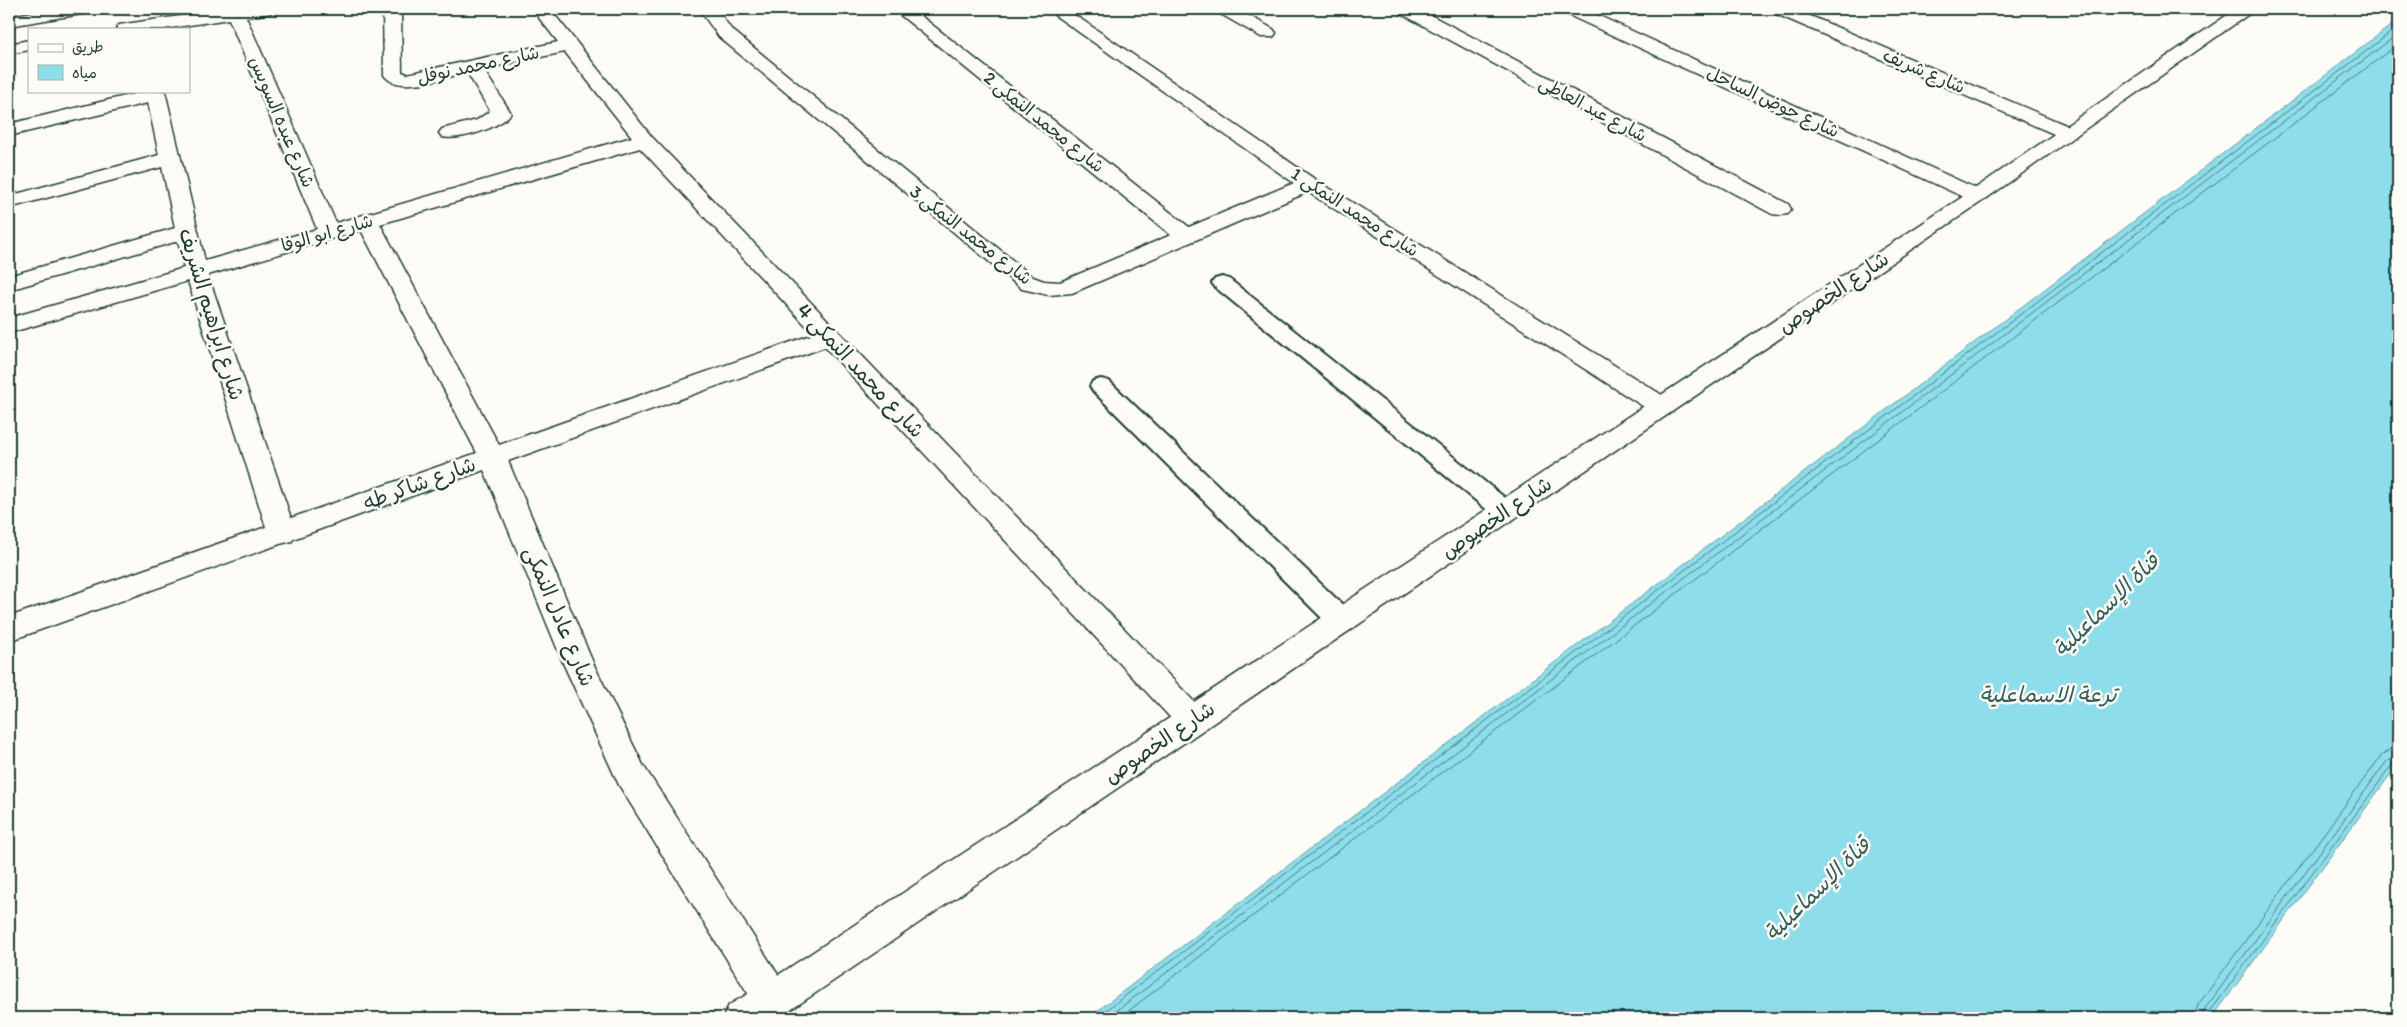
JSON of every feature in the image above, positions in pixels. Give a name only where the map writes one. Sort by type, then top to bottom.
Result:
[{"type":"street","points":[[9,20],[82,9]]},
{"type":"street","points":[[127,28],[143,21],[265,9]]},
{"type":"street","name":"شارع محمد نوفل","points":[[392,9],[393,75],[405,80],[570,45]]},
{"type":"street","name":"شارع محمد النمكى 4","points":[[542,9],[644,140],[1192,720]]},
{"type":"street","name":"شارع محمد النمكى 3","points":[[708,9],[725,33],[1032,286],[1053,289],[1064,288],[1309,184]]},
{"type":"street","name":"شارع محمد النمكى 2","points":[[902,9],[1186,236]]},
{"type":"street","name":"شارع محمد النمكى 1","points":[[1055,9],[1309,184],[1661,406]]},
{"type":"street","points":[[1226,9],[1267,33]]},
{"type":"street","name":"شارع عبد العاطى","points":[[1406,9],[1780,209]]},
{"type":"street","name":"شارع حوض الساحل","points":[[1570,9],[1977,196]]},
{"type":"street","name":"شارع شريف","points":[[1780,9],[2068,132]]},
{"type":"street","name":"شارع الخصوص","points":[[742,1018],[773,1000],[1977,196],[2246,9]]},
{"type":"street","name":"شارع عبده السويس","points":[[235,12],[329,232]]},
{"type":"street","points":[[9,49],[28,45]]},
{"type":"street","points":[[449,133],[484,124],[501,113],[472,66]]},
{"type":"street","points":[[9,130],[155,93]]},
{"type":"street","name":"شارع ابراهيم الشريف","points":[[155,93],[196,272],[282,534]]},
{"type":"street","name":"شارع ابو الوفا","points":[[9,326],[644,140]]},
{"type":"street","points":[[9,202],[170,158]]},
{"type":"street","name":"شارع عادل النمكى","points":[[367,222],[492,456],[579,665],[631,775],[773,1000]]},
{"type":"street","points":[[9,284],[186,232]]},
{"type":"street","name":"شارع شاكر طه","points":[[9,629],[282,534],[492,456],[830,337]]},
{"type":"lane","points":[[1222,282],[1505,511]]},
{"type":"lane","points":[[1101,386],[1242,526],[1341,620]]},
{"type":"water","name":"ترعة الاسماعلية","points":[[2398,20],[2398,764],[2212,1018],[1088,1018]]},
{"type":"water label","name":"قناة الإسماعيلية","points":[[2106,605]]},
{"type":"water label","name":"قناة الإسماعيلية","points":[[1817,889]]}]
